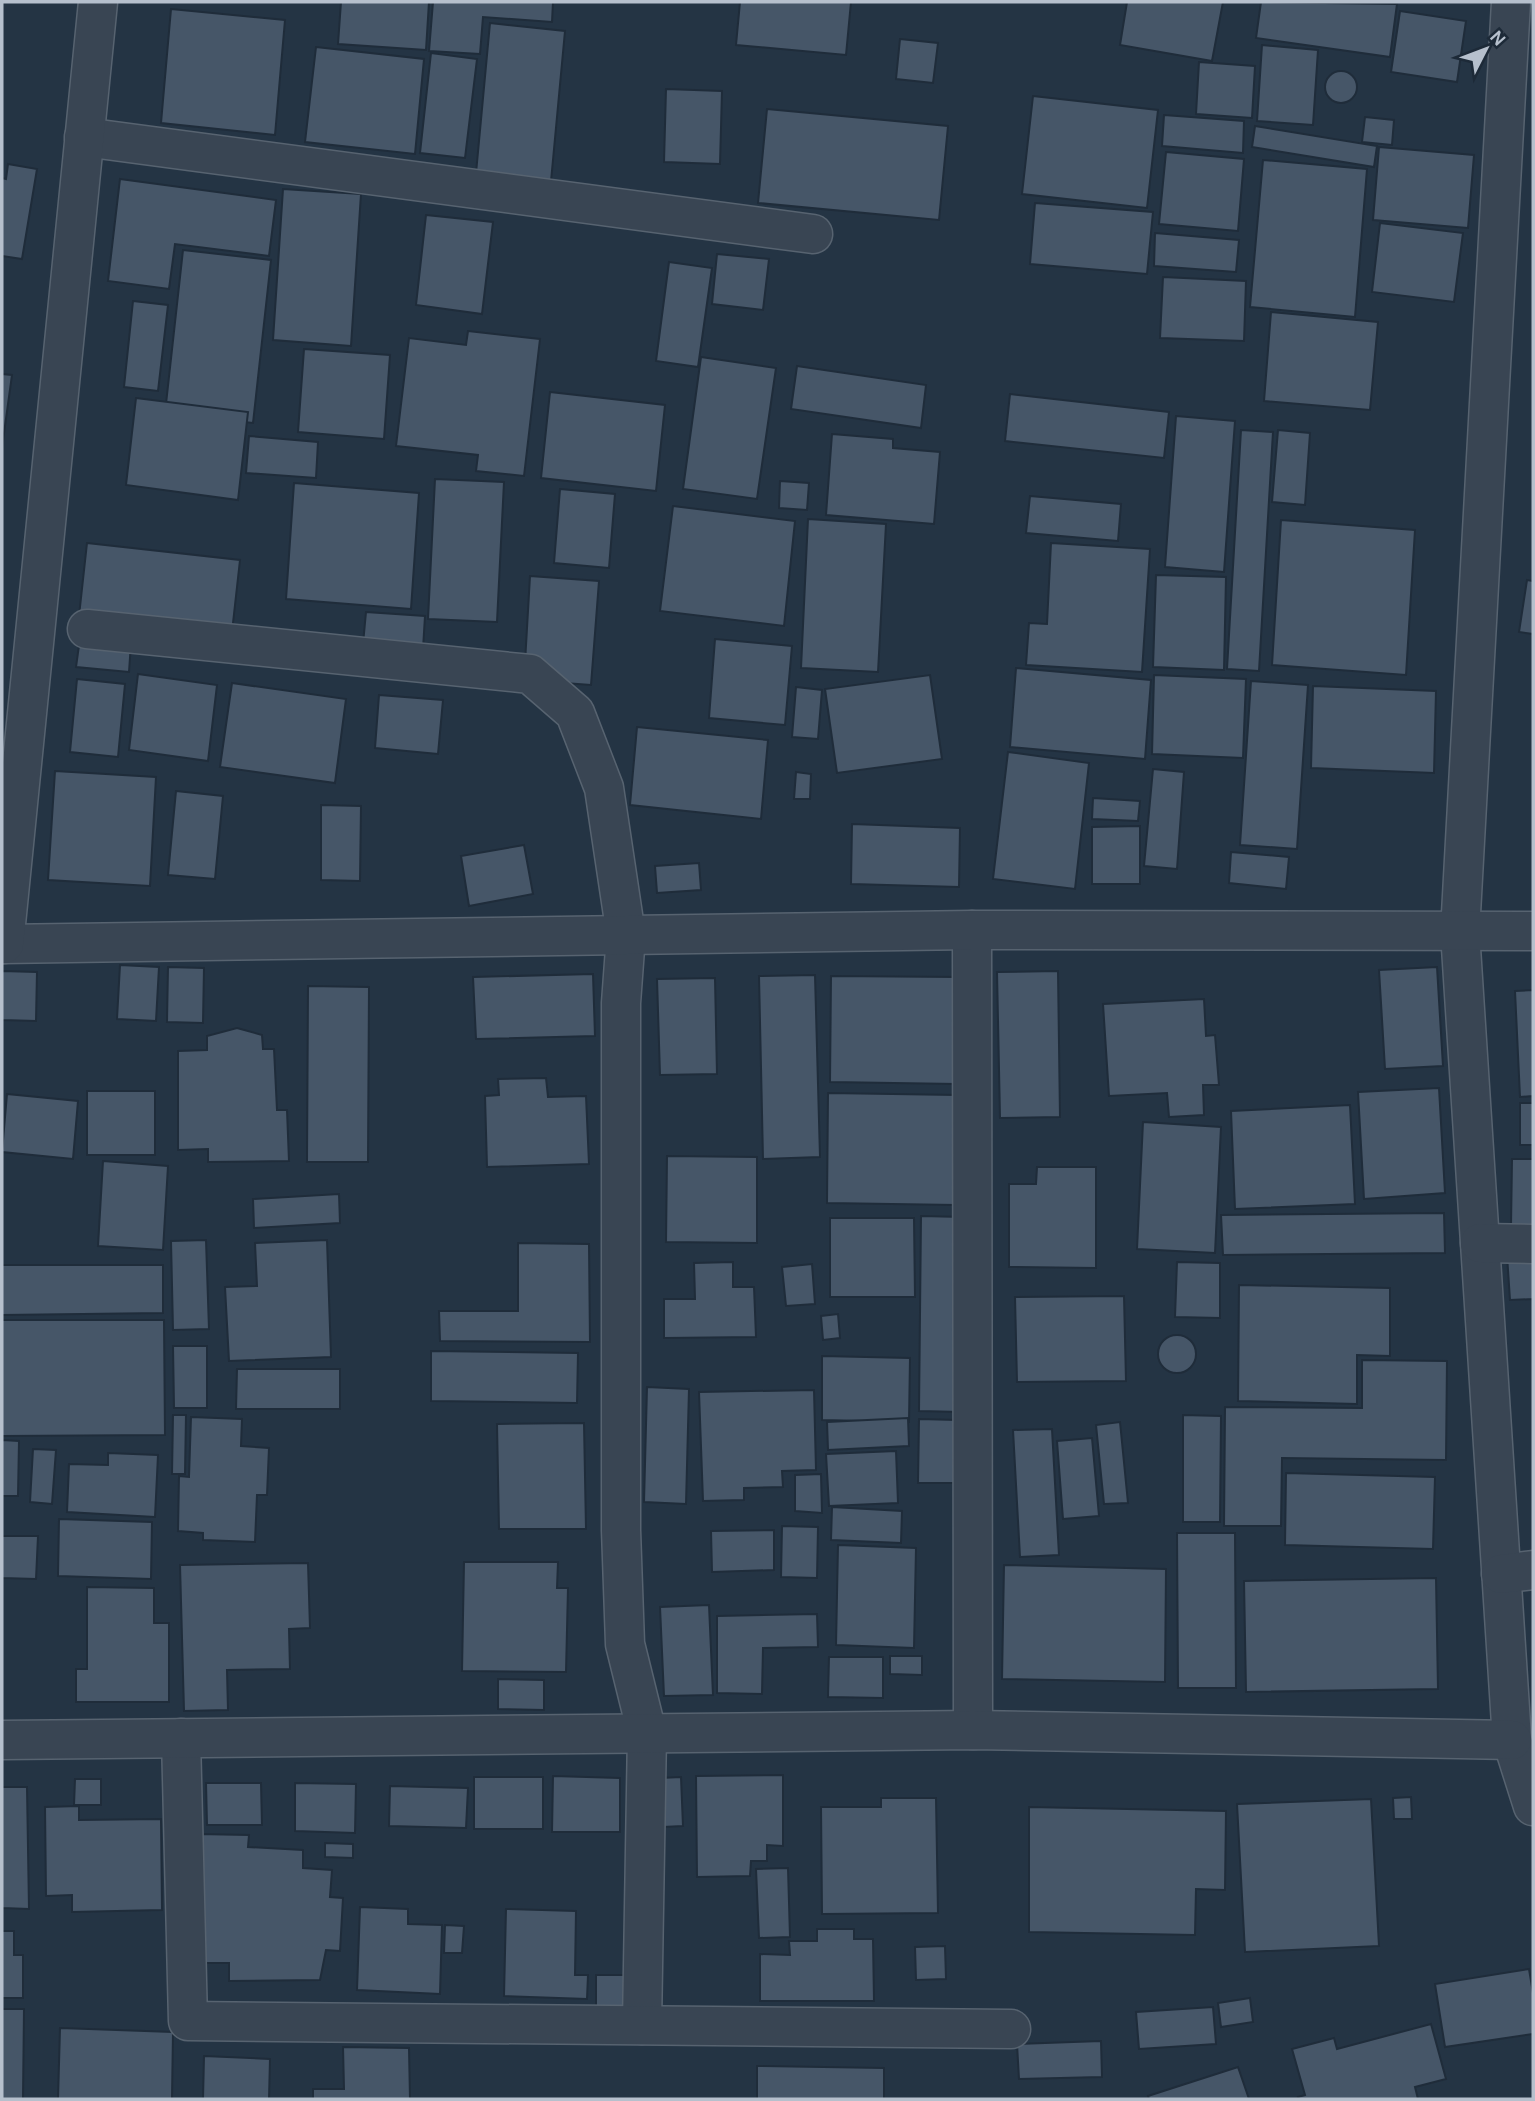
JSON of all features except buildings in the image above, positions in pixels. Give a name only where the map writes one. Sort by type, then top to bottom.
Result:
[{"type":"street","points":[[98,2],[3,944],[972,930],[1533,931]]},
{"type":"street","points":[[1511,2],[1460,932],[1480,1244],[1517,1572],[1512,1740],[1533,1806]]},
{"type":"street","points":[[84,137],[813,234]]},
{"type":"street","points":[[87,629],[530,674],[575,713],[604,788],[626,935],[621,1003],[621,1530],[625,1644],[647,1733],[642,2025]]},
{"type":"street","points":[[972,930],[973,1730]]},
{"type":"street","points":[[1480,1244],[1533,1244]]},
{"type":"street","points":[[2,1740],[973,1730],[1512,1740]]},
{"type":"street","points":[[181,1738],[188,2021],[1011,2029]]}]
